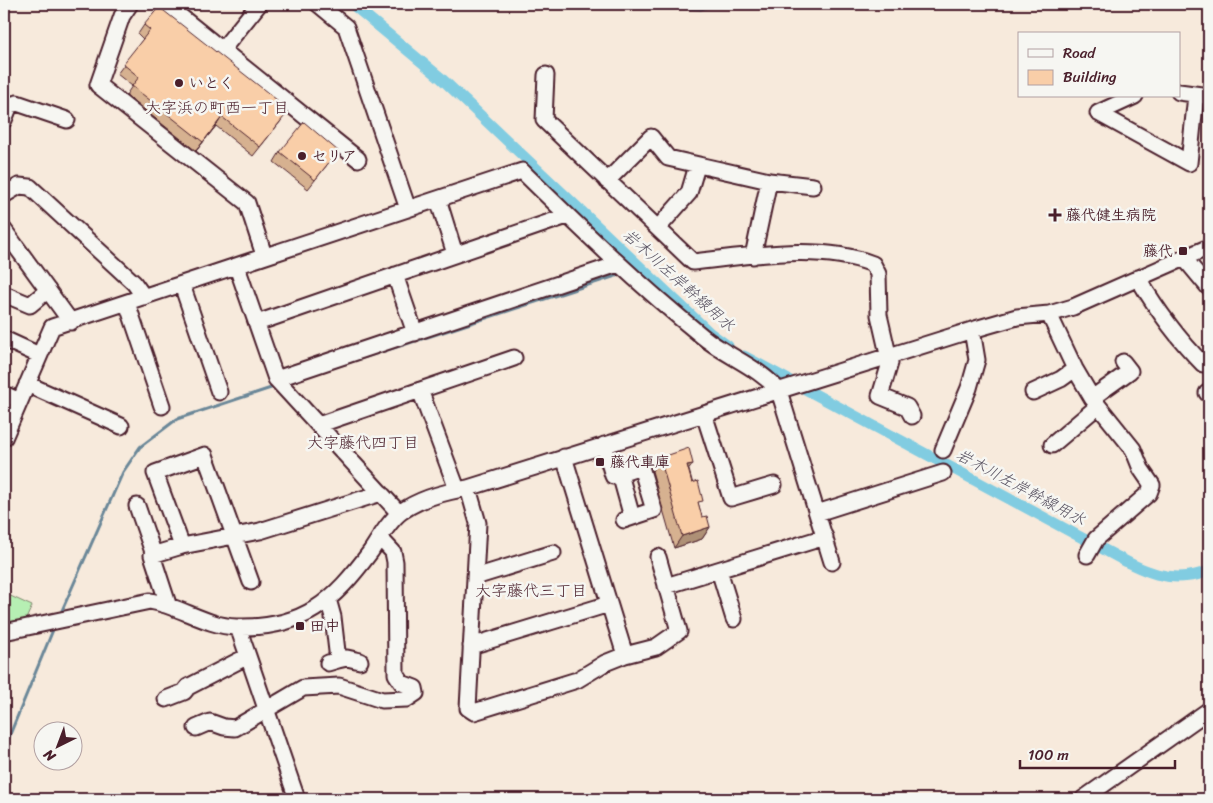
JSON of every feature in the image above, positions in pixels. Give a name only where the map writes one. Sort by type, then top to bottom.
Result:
[{"type":"street","points":[[130,4],[122,16],[98,85],[247,203],[263,252]]},
{"type":"street","points":[[165,4],[358,159]]},
{"type":"street","points":[[222,50],[259,4]]},
{"type":"street","points":[[318,4],[346,27],[408,209]]},
{"type":"street","points":[[546,75],[544,120],[693,262],[753,256],[832,254],[858,258],[873,264],[878,274],[880,315],[890,363],[880,396],[908,407],[912,416]]},
{"type":"street","points":[[1131,98],[1098,113],[1189,163],[1203,95],[1180,92]]},
{"type":"street","points":[[4,120],[10,105],[17,103],[67,120]]},
{"type":"street","points":[[608,181],[651,137],[668,158],[697,166],[769,180],[813,186]]},
{"type":"street","points":[[658,228],[689,193],[697,166]]},
{"type":"street","points":[[4,438],[52,328],[522,171],[618,264],[701,336],[723,353],[768,379],[793,386]]},
{"type":"street","points":[[753,256],[769,180]]},
{"type":"street","points":[[4,195],[19,186],[30,187],[134,284],[144,297]]},
{"type":"street","points":[[438,199],[456,254]]},
{"type":"street","points":[[257,323],[567,216]]},
{"type":"street","points":[[4,230],[71,322]]},
{"type":"street","points":[[4,632],[132,603],[150,601],[168,604],[206,621],[238,627],[297,619],[309,614],[328,599],[352,576],[399,513],[422,500],[564,458],[972,330],[1017,317],[1049,314],[1074,307],[1209,247]]},
{"type":"street","points":[[1184,258],[1209,288]]},
{"type":"street","points":[[280,383],[415,333],[618,264]]},
{"type":"street","points":[[237,267],[280,383],[399,513]]},
{"type":"street","points":[[395,276],[415,333]]},
{"type":"street","points":[[1138,278],[1161,315],[1183,343],[1203,364]]},
{"type":"street","points":[[182,284],[219,392]]},
{"type":"street","points":[[4,294],[30,305],[48,290]]},
{"type":"street","points":[[126,303],[162,406]]},
{"type":"street","points":[[1049,314],[1075,369],[1095,402],[1133,449],[1141,469],[1152,486],[1148,493],[1096,539],[1087,555]]},
{"type":"street","points":[[943,450],[977,360],[972,330]]},
{"type":"street","points":[[4,340],[39,356]]},
{"type":"street","points":[[318,425],[514,358]]},
{"type":"street","points":[[1052,445],[1095,402],[1130,372],[1123,362]]},
{"type":"street","points":[[1033,392],[1061,379],[1075,369]]},
{"type":"street","points":[[27,384],[121,426]]},
{"type":"street","points":[[793,386],[817,513],[832,562]]},
{"type":"street","points":[[420,390],[478,523],[468,708],[474,712],[577,680],[605,663],[625,655],[656,647],[679,631],[658,557]]},
{"type":"street","points":[[4,394],[20,400]]},
{"type":"street","points":[[704,414],[731,498],[774,485]]},
{"type":"street","points":[[604,445],[613,476],[642,467],[654,510],[628,518],[620,474]]},
{"type":"street","points":[[182,546],[155,473],[205,455],[251,582]]},
{"type":"street","points":[[564,458],[625,655]]},
{"type":"street","points":[[817,513],[943,473]]},
{"type":"street","points":[[154,555],[182,546],[260,531],[380,493]]},
{"type":"street","points":[[137,506],[168,604]]},
{"type":"street","points":[[666,586],[825,537]]},
{"type":"street","points":[[196,728],[210,722],[224,728],[236,728],[266,708],[303,688],[339,686],[382,700],[407,699],[416,694],[416,688],[402,683],[396,674],[395,562],[393,552],[380,538]]},
{"type":"street","points":[[475,577],[553,554]]},
{"type":"street","points":[[719,570],[729,614]]},
{"type":"street","points":[[328,599],[333,617],[333,661],[360,661]]},
{"type":"street","points":[[471,646],[609,604]]},
{"type":"street","points":[[238,627],[246,657],[266,708],[297,799]]},
{"type":"street","points":[[166,700],[184,692],[188,686],[246,657]]},
{"type":"street","points":[[1083,799],[1209,710]]},
{"type":"green space","points":[[4,593],[32,606],[26,619],[4,624]]},
{"type":"water","points":[[603,4],[722,4],[701,10]]},
{"type":"building","points":[[159,7],[277,100],[276,102],[288,112],[260,147],[222,117],[203,142],[132,86],[139,77],[123,64],[150,30],[144,25]]},
{"type":"building","name":"セリア","points":[[304,122],[338,151],[315,180],[280,152]]},
{"type":"building","points":[[689,448],[693,464],[687,465],[692,483],[698,481],[703,501],[698,502],[702,517],[707,516],[710,527],[682,536],[660,458]]},
{"type":"waterway","name":"岩木川左岸幹線用水","points":[[352,4],[441,78],[710,333],[728,346]]},
{"type":"waterway","points":[[335,367],[622,274]]},
{"type":"waterway","name":"岩木川左岸幹線用水","points":[[744,356],[1086,540]]},
{"type":"waterway","points":[[60,615],[123,472],[140,447],[177,419],[277,386]]},
{"type":"waterway","name":"岩木川左岸幹線用水","points":[[1101,548],[1140,568],[1166,576],[1180,577],[1209,571]]},
{"type":"waterway","points":[[4,749],[55,625]]},
{"type":"place","name":"いとく","points":[[179,83]]},
{"type":"place","name":"セリア","points":[[302,156]]},
{"type":"place","name":"藤代健生病院","points":[[1055,215]]},
{"type":"place","name":"藤代","points":[[1183,251]]},
{"type":"place","name":"藤代車庫","points":[[600,462]]},
{"type":"place","name":"田中","points":[[300,626]]},
{"type":"district","name":"大字浜の町西一丁目","points":[[217,107]]},
{"type":"district","name":"大字藤代四丁目","points":[[363,442]]},
{"type":"district","name":"大字藤代三丁目","points":[[531,590]]}]
